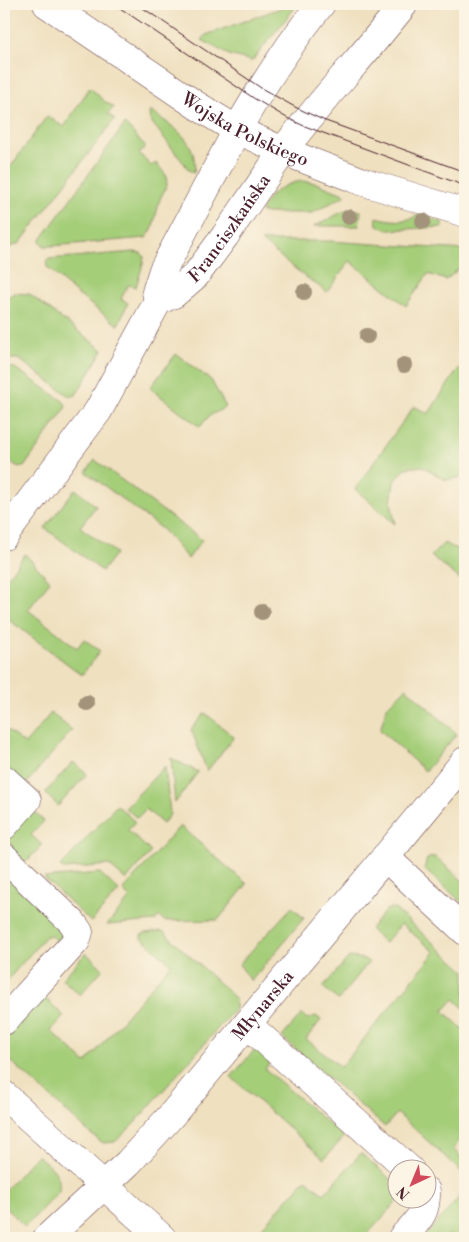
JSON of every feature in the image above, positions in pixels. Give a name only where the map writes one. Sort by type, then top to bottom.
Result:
[{"type":"street","name":"Wojska Polskiego","points":[[47,4],[189,101],[237,130],[283,151],[361,181],[465,212]]},
{"type":"street","name":"Franciszkańska","points":[[158,301],[156,292],[163,270],[237,130],[274,68],[320,4]]},
{"type":"street","name":"Franciszkańska","points":[[4,536],[98,411],[158,301],[174,294],[196,275],[310,115],[364,54],[404,4]]},
{"type":"street","name":"Młynarska","points":[[47,1238],[128,1163],[164,1124],[465,761]]},
{"type":"street","points":[[4,779],[27,800],[4,826]]},
{"type":"street","points":[[4,857],[72,922],[79,932],[76,941],[4,1021]]},
{"type":"street","points":[[386,857],[465,931]]},
{"type":"street","points":[[247,1024],[399,1160]]},
{"type":"street","points":[[4,1095],[162,1238]]},
{"type":"street","points":[[402,1238],[423,1215],[424,1210]]},
{"type":"green space","points":[[289,5],[294,9],[252,61],[229,55],[202,40],[206,35]]},
{"type":"green space","points":[[90,87],[104,101],[114,107],[108,114],[115,119],[20,243],[4,248],[4,176],[47,116],[64,127]]},
{"type":"green space","points":[[150,111],[176,129],[189,144],[195,162],[194,173],[189,170],[150,120]]},
{"type":"green space","points":[[125,124],[146,147],[139,153],[151,166],[156,163],[166,175],[167,185],[160,199],[152,230],[146,238],[44,246],[40,241]]},
{"type":"green space","points":[[302,181],[316,183],[346,195],[312,213],[266,213],[261,211],[268,199],[277,190],[289,184]]},
{"type":"green space","points":[[352,209],[361,211],[359,226],[314,226],[342,212]]},
{"type":"green space","points":[[419,215],[442,222],[444,227],[388,230],[377,225],[376,217],[398,221]]},
{"type":"green space","points":[[261,241],[329,241],[465,250],[465,263],[446,280],[428,274],[406,306],[350,261],[327,292]]},
{"type":"green space","points":[[141,253],[144,256],[143,264],[136,287],[128,285],[121,299],[128,303],[118,325],[77,294],[47,267],[46,262],[49,259]]},
{"type":"green space","points":[[15,293],[29,294],[103,350],[76,395],[69,396],[19,359],[5,359],[4,299]]},
{"type":"green space","points":[[176,354],[211,380],[226,407],[209,416],[200,427],[150,388]]},
{"type":"green space","points":[[5,367],[15,368],[66,405],[24,467],[17,466],[7,459]]},
{"type":"green space","points":[[459,368],[465,374],[465,477],[445,480],[422,466],[406,468],[394,482],[391,502],[395,524],[355,489],[414,406],[428,414]]},
{"type":"green space","points":[[95,460],[202,540],[188,559],[163,530],[86,472]]},
{"type":"green space","points":[[75,489],[96,506],[80,527],[116,553],[102,571],[45,528]]},
{"type":"green space","points":[[444,543],[465,553],[465,583],[431,556]]},
{"type":"green space","points":[[25,554],[50,581],[28,610],[77,648],[84,639],[100,651],[82,675],[4,616],[4,582]]},
{"type":"green space","points":[[406,688],[457,734],[425,771],[380,730],[387,707]]},
{"type":"green space","points":[[51,713],[72,730],[25,785],[4,766],[4,728],[25,744]]},
{"type":"green space","points":[[205,713],[234,737],[207,771],[191,729]]},
{"type":"green space","points":[[171,758],[198,772],[175,803]]},
{"type":"green space","points":[[73,762],[87,774],[58,806],[45,793]]},
{"type":"green space","points":[[165,766],[170,814],[163,824],[146,809],[137,818],[125,808]]},
{"type":"green space","points":[[117,805],[135,822],[128,830],[151,852],[126,880],[109,865],[64,869],[60,867]]},
{"type":"green space","points":[[30,809],[44,821],[31,835],[42,845],[26,862],[14,851],[10,839],[17,823]]},
{"type":"green space","points":[[180,826],[247,884],[218,920],[164,921],[159,916],[155,921],[107,925],[130,898],[123,890]]},
{"type":"green space","points":[[436,857],[465,883],[465,905],[424,869],[427,859]]},
{"type":"green space","points":[[100,873],[119,891],[91,922],[44,878]]},
{"type":"green space","points":[[12,879],[60,925],[63,934],[60,943],[51,936],[46,936],[4,984],[4,882]]},
{"type":"green space","points":[[292,907],[304,918],[251,981],[239,964]]},
{"type":"green space","points":[[395,909],[465,971],[465,1009],[454,999],[443,1011],[463,1029],[465,1027],[465,1134],[453,1149],[465,1160],[465,1175],[397,1113],[385,1127],[282,1037],[302,1014],[307,1019],[316,1016],[321,1020],[306,1039],[341,1067],[435,952],[401,924],[385,943],[370,929],[386,910]]},
{"type":"green space","points":[[163,931],[235,998],[235,1009],[132,1126],[115,1142],[103,1143],[4,1055],[4,1038],[42,995],[64,1016],[51,1031],[86,1063],[171,964],[140,936],[145,933]]},
{"type":"green space","points":[[86,953],[103,969],[80,995],[62,979]]},
{"type":"green space","points":[[349,957],[364,959],[369,962],[338,1000],[323,987]]},
{"type":"green space","points":[[257,1047],[268,1056],[269,1064],[265,1069],[344,1137],[324,1159],[231,1077]]},
{"type":"green space","points":[[361,1153],[386,1175],[386,1210],[389,1210],[364,1238],[252,1238],[306,1179],[324,1194]]},
{"type":"green space","points":[[37,1155],[57,1174],[59,1191],[25,1227],[4,1206],[4,1191]]},
{"type":"green space","points":[[465,1191],[465,1238],[454,1238],[449,1234],[445,1238],[425,1238],[424,1237]]},
{"type":"tram line","points":[[114,4],[255,99],[287,118],[465,186]]},
{"type":"tram line","points":[[137,4],[261,88],[295,107],[323,120],[465,172]]}]
